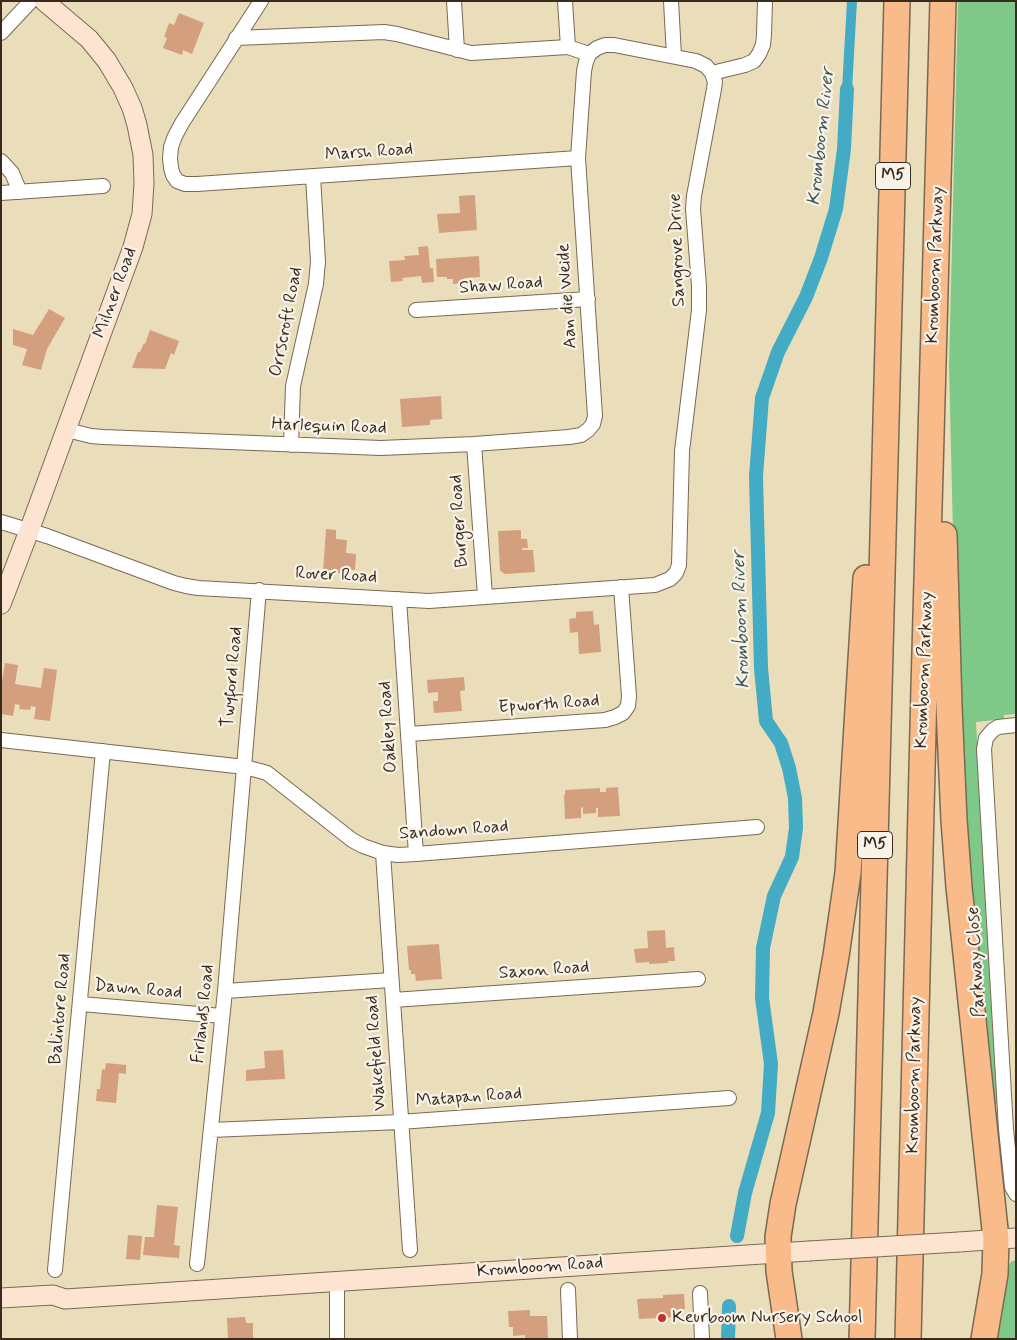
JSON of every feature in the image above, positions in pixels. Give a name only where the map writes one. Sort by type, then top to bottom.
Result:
[{"type":"highway","name":"M5","points":[[862,1339],[897,1]]},
{"type":"highway","name":"Kromboom Parkway","points":[[908,1339],[924,668],[943,1]]},
{"type":"highway","points":[[936,248],[948,707],[954,820],[959,887],[1006,1239],[995,1274],[984,1339]]},
{"type":"highway","points":[[789,1339],[779,1271],[768,1254],[778,1237],[783,1204],[826,1013],[848,873],[876,392],[881,364],[888,351]]},
{"type":"street","points":[[1,33],[31,1]]},
{"type":"street","name":"Milner Road","points":[[1,604],[67,430],[133,247],[142,214],[143,156],[132,108],[115,74],[99,50],[89,39],[44,1]]},
{"type":"street","points":[[236,38],[261,1]]},
{"type":"street","points":[[454,1],[457,50]]},
{"type":"street","points":[[565,1],[568,47]]},
{"type":"street","points":[[672,1],[674,56]]},
{"type":"street","points":[[578,158],[584,71],[589,54],[605,45],[614,45],[696,61],[706,66],[712,73],[745,65],[754,61],[763,45],[765,1]]},
{"type":"street","points":[[236,38],[384,32],[471,53],[568,47],[589,54]]},
{"type":"street","name":"Marsh Road","points":[[236,38],[175,136],[170,158],[173,175],[177,181],[185,184],[578,158]]},
{"type":"street","name":"Sangrove Drive","points":[[676,573],[680,556],[682,451],[699,310],[700,286],[693,209],[715,82],[712,73]]},
{"type":"street","name":"Aan die Weide","points":[[578,158],[595,416],[593,424],[588,430]]},
{"type":"street","points":[[1,161],[12,173],[20,192]]},
{"type":"street","name":"Orrscroft Road","points":[[291,445],[293,386],[316,284],[318,262],[313,176]]},
{"type":"street","points":[[1,193],[103,186]]},
{"type":"street","name":"Shaw Road","points":[[416,310],[588,299]]},
{"type":"street","name":"Harlequin Road","points":[[67,430],[97,436],[381,448],[568,437],[581,435],[588,430]]},
{"type":"street","name":"Burger Road","points":[[474,444],[484,596]]},
{"type":"street","name":"Rover Road","points":[[1,522],[186,586],[430,601],[655,585],[670,579],[676,573]]},
{"type":"street","name":"Epworth Road","points":[[409,734],[605,720],[615,718],[623,713],[628,706],[629,696],[621,587]]},
{"type":"street","name":"Twyford Road","points":[[245,767],[259,590]]},
{"type":"street","name":"Oakley Road","points":[[399,598],[416,854]]},
{"type":"street","name":"Parkway Close","points":[[1016,725],[998,727],[993,730],[986,738],[984,748],[1006,1129],[1012,1187],[1016,1194]]},
{"type":"street","name":"Sandown Road","points":[[1,740],[245,767],[267,773],[342,833],[363,846],[383,853],[416,854],[757,826]]},
{"type":"street","name":"Balintore Road","points":[[55,1270],[103,751]]},
{"type":"street","name":"Firlands Road","points":[[196,1264],[225,992],[245,767]]},
{"type":"street","name":"Wakefield Road","points":[[383,853],[410,1250]]},
{"type":"street","name":"Saxon Road","points":[[393,1000],[698,979]]},
{"type":"street","points":[[225,992],[391,980]]},
{"type":"street","name":"Dawn Road","points":[[81,1004],[222,1016]]},
{"type":"street","name":"Matapan Road","points":[[211,1130],[400,1122],[729,1098]]},
{"type":"street","name":"Kromboom Road","points":[[1,1298],[53,1296],[65,1299],[1006,1239]]},
{"type":"street","points":[[337,1281],[337,1339]]},
{"type":"street","points":[[568,1290],[570,1339]]},
{"type":"street","points":[[700,1293],[702,1339]]},
{"type":"street","name":"Kromboom Road","points":[[1,1309],[53,1305],[65,1299]]},
{"type":"green space","points":[[958,1],[1016,1],[1016,714],[1004,715],[1004,719],[976,722],[999,1104],[993,1104],[967,879],[958,744],[949,366]]},
{"type":"green space","points":[[1016,1260],[1016,1339],[994,1339],[1007,1267],[1012,1261]]},
{"type":"water","points":[[847,1],[857,1],[851,108],[841,107]]},
{"type":"building","points":[[179,13],[204,23],[192,54],[183,50],[182,55],[163,48],[167,38],[164,37],[169,23],[174,25]]},
{"type":"building","points":[[475,195],[477,230],[439,233],[437,214],[460,213],[459,196]]},
{"type":"building","points":[[428,246],[430,268],[433,268],[434,282],[422,283],[421,276],[402,278],[403,281],[391,282],[389,261],[405,260],[404,256],[419,255],[418,247]]},
{"type":"building","points":[[479,256],[480,277],[465,278],[466,283],[453,284],[453,279],[437,277],[436,259]]},
{"type":"building","points":[[49,309],[65,318],[47,349],[41,370],[22,365],[27,349],[13,345],[13,329],[33,335]]},
{"type":"building","points":[[150,330],[179,341],[174,355],[171,353],[165,369],[132,368],[138,352],[140,352],[145,344]]},
{"type":"building","points":[[441,396],[442,419],[430,420],[430,425],[402,427],[400,399]]},
{"type":"building","points":[[326,529],[336,530],[336,539],[347,540],[346,553],[356,554],[355,570],[340,569],[340,573],[323,572]]},
{"type":"building","points":[[521,530],[521,539],[527,539],[528,548],[522,548],[522,550],[533,550],[535,572],[505,574],[500,571],[498,531]]},
{"type":"building","points":[[593,611],[594,625],[599,624],[601,652],[579,654],[578,632],[570,633],[569,619],[576,618],[576,612]]},
{"type":"building","points":[[5,663],[18,665],[15,684],[41,688],[44,668],[57,670],[50,721],[34,719],[36,707],[31,706],[30,710],[19,709],[20,705],[15,704],[13,716],[1,714],[1,687]]},
{"type":"building","points":[[464,677],[465,690],[460,691],[462,711],[434,713],[433,701],[438,701],[438,692],[428,693],[427,680]]},
{"type":"building","points":[[618,787],[620,816],[598,817],[598,808],[596,808],[596,813],[583,814],[583,807],[581,808],[581,818],[565,819],[565,790],[600,788],[600,792],[606,792],[606,788]]},
{"type":"building","points":[[665,930],[666,948],[674,947],[675,961],[649,964],[649,962],[636,963],[634,949],[648,948],[647,931]]},
{"type":"building","points":[[439,944],[442,979],[416,981],[415,974],[411,974],[411,970],[409,970],[407,946]]},
{"type":"building","points":[[283,1050],[285,1079],[246,1081],[246,1070],[265,1068],[264,1051]]},
{"type":"building","points":[[106,1063],[126,1065],[126,1074],[119,1073],[116,1103],[96,1101],[97,1089],[100,1089],[102,1069],[105,1070]]},
{"type":"building","points":[[157,1205],[178,1207],[174,1245],[180,1246],[179,1258],[143,1255],[145,1237],[154,1237]]},
{"type":"building","points":[[128,1235],[142,1236],[140,1260],[126,1259]]},
{"type":"building","points":[[684,1294],[685,1309],[676,1310],[676,1317],[639,1319],[637,1299],[663,1298],[663,1295]]},
{"type":"building","points":[[530,1310],[530,1316],[547,1316],[548,1339],[525,1339],[525,1335],[513,1336],[513,1327],[509,1327],[508,1311]]},
{"type":"building","points":[[245,1317],[246,1323],[253,1323],[253,1339],[228,1339],[227,1318]]},
{"type":"waterway","name":"Kromboom River","points":[[737,1236],[745,1193],[768,1113],[771,1064],[762,998],[763,948],[774,896],[792,857],[796,828],[795,798],[789,768],[781,743],[766,721],[761,668],[756,476],[762,398],[778,352],[806,297],[821,258],[836,209],[844,149],[847,89]]},
{"type":"waterway","name":"Kromboom River","points":[[728,1339],[729,1306]]},
{"type":"place","name":"Keurboom Nursery School","points":[[662,1318]]}]
